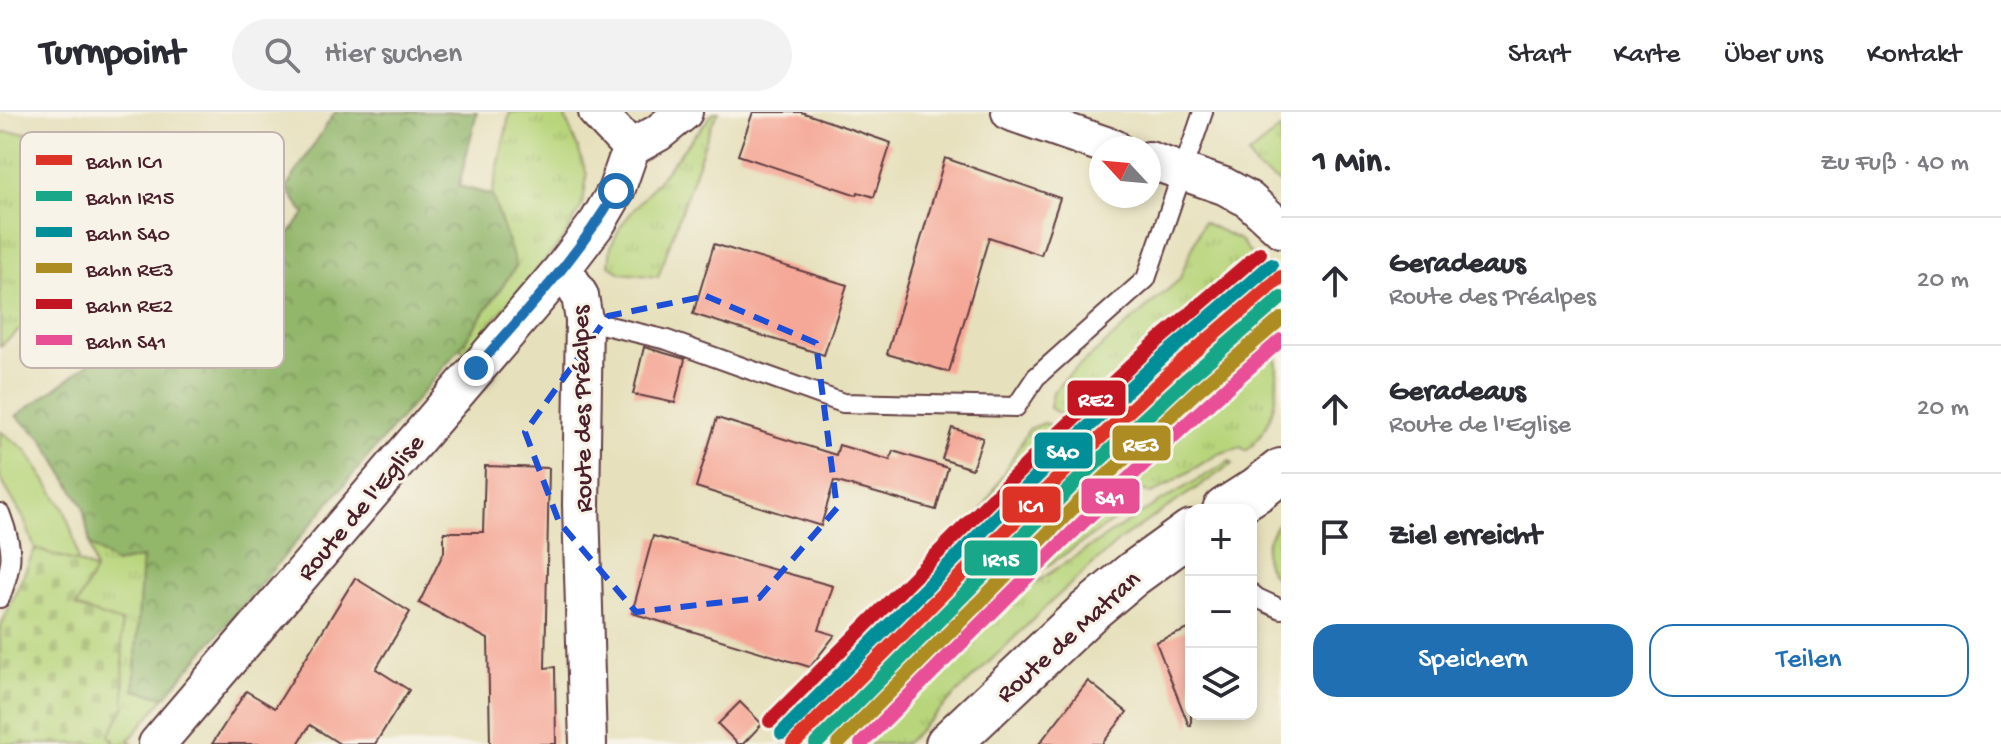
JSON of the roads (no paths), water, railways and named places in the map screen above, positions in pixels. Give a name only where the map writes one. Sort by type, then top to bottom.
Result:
[{"type":"main road","points":[[1234,504],[1281,471]]},
{"type":"main road","name":"Route de Matran","points":[[948,744],[1089,611],[1185,536]]},
{"type":"street","points":[[597,112],[631,148],[658,133],[684,112]]},
{"type":"street","points":[[1010,112],[1089,139]]},
{"type":"street","name":"Route des Préalpes","points":[[588,744],[581,505],[584,320],[580,296],[563,268],[598,222],[616,191],[631,148]]},
{"type":"street","points":[[1161,164],[1224,186],[1248,199],[1281,229]]},
{"type":"street","name":"Route de l'Eglise","points":[[157,744],[563,268]]},
{"type":"lane","points":[[584,320],[667,340],[843,403],[1016,407],[1036,377],[1146,279],[1203,112]]},
{"type":"lane","points":[[0,513],[9,537],[11,568],[0,598]]},
{"type":"lane","points":[[1257,597],[1281,609]]},
{"type":"rail line","name":"RE2","points":[[770,721],[1044,447],[1154,344],[1260,253]]},
{"type":"rail line","name":"S40","points":[[782,733],[1055,458],[1165,355],[1271,265]]},
{"type":"rail line","name":"IC1","points":[[793,744],[1066,470],[1176,367],[1281,277]]},
{"type":"rail line","name":"IR15","points":[[816,744],[1077,481],[1187,379],[1281,298]]},
{"type":"rail line","name":"RE3","points":[[838,744],[1088,493],[1197,391],[1281,319]]},
{"type":"rail line","name":"S41","points":[[861,744],[1119,487],[1281,340]]}]
